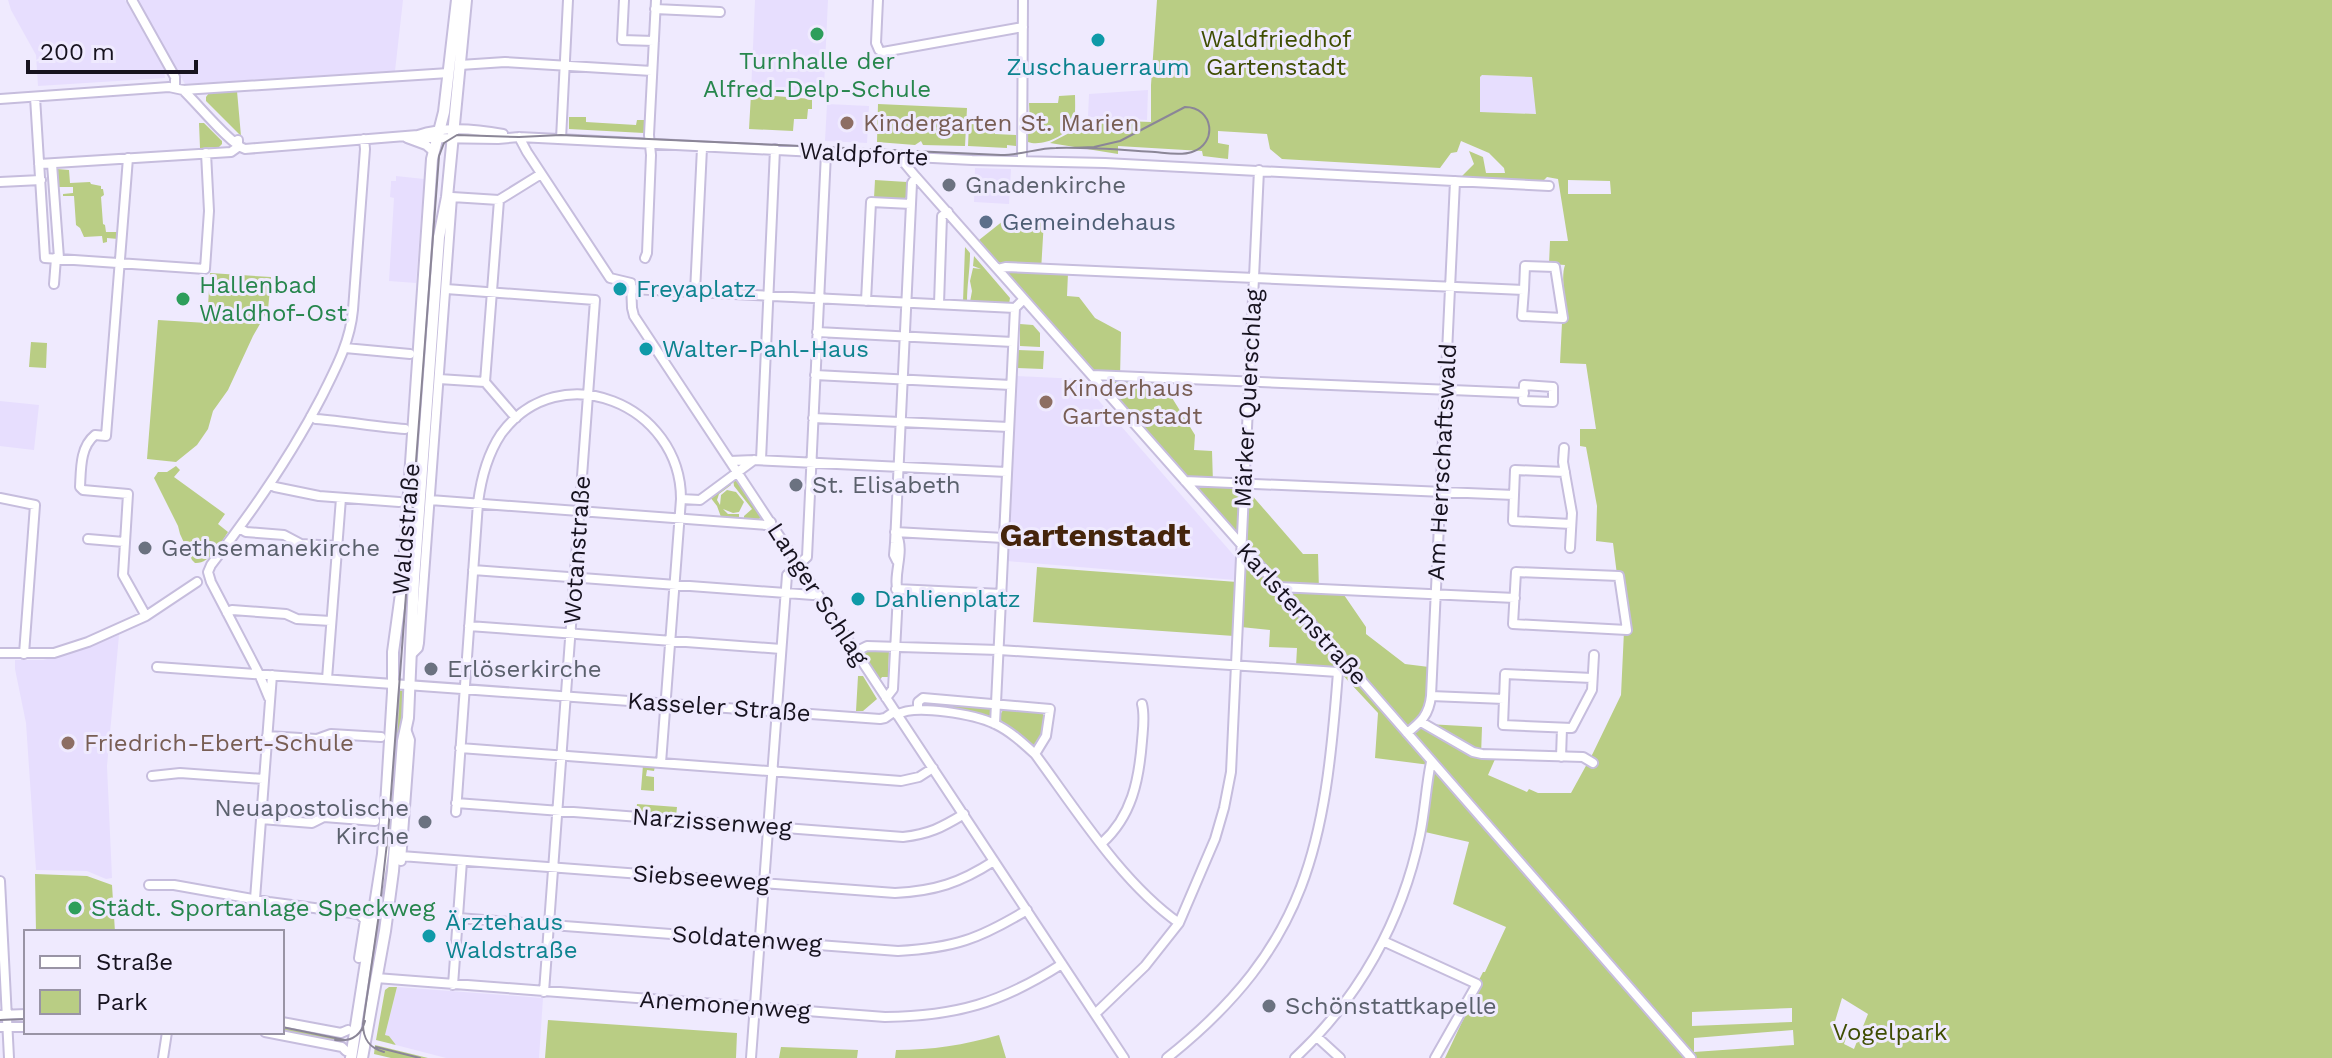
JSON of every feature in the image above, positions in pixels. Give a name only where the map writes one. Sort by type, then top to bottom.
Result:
[{"type":"main road","name":"Waldstraße","points":[[362,1058],[383,854],[393,652],[403,579],[433,151],[439,134],[449,73],[457,0]]},
{"type":"main road","name":"Waldstraße","points":[[349,1054],[384,941],[393,871],[402,751],[411,684],[410,656],[439,237],[447,197],[466,0]]},
{"type":"main road","points":[[359,958],[370,979]]},
{"type":"main road","points":[[348,1030],[358,1021]]},
{"type":"street","points":[[39,164],[221,152],[236,143],[179,88],[132,0]]},
{"type":"street","points":[[561,139],[568,0]]},
{"type":"street","points":[[624,0],[622,40],[649,41]]},
{"type":"street","points":[[878,0],[877,48],[886,52],[1023,27]]},
{"type":"street","points":[[1022,161],[1023,0]]},
{"type":"street","points":[[645,258],[652,71],[649,41],[655,4],[720,12]]},
{"type":"street","points":[[460,65],[501,62],[652,71]]},
{"type":"street","points":[[0,99],[449,73]]},
{"type":"street","points":[[202,109],[201,97],[207,88]]},
{"type":"street","points":[[35,97],[45,258],[205,269],[209,211],[206,153]]},
{"type":"street","name":"Waldpforte","points":[[236,143],[265,147],[490,132],[517,137],[702,148],[1259,170],[1549,186]]},
{"type":"street","points":[[402,136],[433,151]]},
{"type":"street","points":[[517,137],[610,278],[631,283],[633,289],[1015,308]]},
{"type":"street","points":[[269,698],[209,578],[211,565],[270,484],[311,416],[345,348],[352,326],[364,139]]},
{"type":"street","points":[[695,292],[702,148]]},
{"type":"street","points":[[757,460],[769,296],[775,149]]},
{"type":"street","points":[[751,1058],[787,575],[807,557],[826,153]]},
{"type":"street","name":"Karlsternstraße","points":[[901,156],[914,175],[1691,1058]]},
{"type":"street","points":[[886,698],[893,689],[897,616],[892,606],[901,543],[895,532],[913,156]]},
{"type":"street","points":[[128,158],[106,436],[95,435],[90,439],[84,452],[80,487],[83,490],[128,494],[123,575],[146,616]]},
{"type":"street","points":[[52,164],[57,258],[54,284]]},
{"type":"street","name":"Märker Querschlag","points":[[1095,1014],[1145,966],[1179,923],[1215,839],[1231,772],[1259,170]]},
{"type":"street","points":[[516,418],[485,382],[499,200],[541,174]]},
{"type":"street","points":[[0,182],[41,180]]},
{"type":"street","name":"Am Herrschaftswald","points":[[1421,722],[1430,708],[1431,696],[1455,181]]},
{"type":"street","name":"Waldstraße","points":[[410,656],[419,643],[452,197],[499,200]]},
{"type":"street","points":[[866,301],[871,202],[911,204]]},
{"type":"street","points":[[939,304],[942,216],[948,212]]},
{"type":"street","points":[[1525,266],[1555,267],[1563,318],[1522,316],[1524,290],[1525,266]]},
{"type":"street","points":[[998,269],[1524,290]]},
{"type":"street","points":[[446,289],[492,292]]},
{"type":"street","name":"Langer Schlag","points":[[633,289],[634,316],[1124,1058]]},
{"type":"street","name":"Wotanstraße","points":[[492,292],[595,300],[544,992]]},
{"type":"street","points":[[995,724],[1015,308],[1024,299]]},
{"type":"street","points":[[817,332],[1013,342]]},
{"type":"street","points":[[345,348],[410,354]]},
{"type":"street","points":[[815,375],[1011,385]]},
{"type":"street","points":[[1092,375],[1524,393]]},
{"type":"street","points":[[439,379],[485,382]]},
{"type":"street","points":[[661,763],[681,499],[678,473],[656,430],[626,406],[588,395],[551,399],[516,418],[500,437],[480,484],[460,748],[901,781],[919,777],[933,768]]},
{"type":"street","points":[[311,416],[358,422],[364,426],[405,429]]},
{"type":"street","points":[[813,418],[1009,427]]},
{"type":"street","points":[[1564,448],[1572,513],[1570,548]]},
{"type":"street","points":[[681,499],[700,500],[757,460]]},
{"type":"street","points":[[730,461],[1007,472]]},
{"type":"street","points":[[1565,472],[1515,470],[1513,521],[1571,524]]},
{"type":"street","points":[[1185,481],[1514,495]]},
{"type":"street","points":[[270,484],[299,493],[399,502]]},
{"type":"street","points":[[0,498],[35,505],[24,654]]},
{"type":"street","points":[[327,679],[341,498]]},
{"type":"street","points":[[430,500],[766,525],[771,522]]},
{"type":"street","points":[[239,528],[246,532],[284,535],[301,544],[337,546]]},
{"type":"street","points":[[895,532],[1004,538]]},
{"type":"street","points":[[88,539],[124,542]]},
{"type":"street","points":[[473,570],[813,595]]},
{"type":"street","points":[[1516,572],[1619,576],[1627,630],[1513,624],[1515,598],[1516,572]]},
{"type":"street","points":[[0,653],[44,654],[62,651],[121,629],[197,582]]},
{"type":"street","points":[[1278,587],[1515,598]]},
{"type":"street","points":[[896,589],[1002,594]]},
{"type":"street","points":[[227,613],[232,610],[286,614],[297,619],[331,621]]},
{"type":"street","points":[[469,626],[781,649]]},
{"type":"street","points":[[855,652],[867,646],[999,650],[1338,672]]},
{"type":"street","points":[[1592,678],[1505,674],[1503,725],[1572,728],[1592,690],[1594,655]]},
{"type":"street","points":[[1167,1058],[1217,1016],[1245,984],[1268,953],[1297,899],[1318,837],[1328,787],[1338,672],[1347,664]]},
{"type":"street","name":"Kasseler Straße","points":[[157,667],[880,719],[906,709],[918,710]]},
{"type":"street","points":[[255,899],[272,675]]},
{"type":"street","points":[[1431,696],[1504,699]]},
{"type":"street","points":[[1035,754],[1046,736],[1050,709],[923,698],[918,702],[918,710],[964,714],[995,724],[1017,738],[1035,754],[1148,898],[1179,923]]},
{"type":"street","points":[[1102,843],[1126,814],[1135,791],[1145,713],[1142,704]]},
{"type":"street","points":[[1407,733],[1421,722],[1473,752],[1583,757],[1593,763]]},
{"type":"street","points":[[1561,757],[1562,728]]},
{"type":"street","name":"Waldstraße","points":[[393,871],[401,860],[410,740],[406,729]]},
{"type":"street","points":[[267,736],[317,739],[331,734],[381,737]]},
{"type":"street","name":"Narzissenweg","points":[[460,748],[456,808],[557,811],[903,837],[922,835],[941,828],[964,814]]},
{"type":"street","points":[[1295,1058],[1317,1037],[1359,983],[1399,908],[1421,833],[1431,762]]},
{"type":"street","points":[[152,776],[180,773],[263,779]]},
{"type":"street","points":[[261,819],[312,823],[324,817],[375,821]]},
{"type":"street","name":"Siebseeweg","points":[[401,856],[895,893],[948,885],[994,861]]},
{"type":"street","points":[[453,985],[462,861]]},
{"type":"street","points":[[0,881],[3,1015],[9,1058]]},
{"type":"street","points":[[149,885],[168,884],[363,915],[365,920],[359,958]]},
{"type":"street","name":"Soldatenweg","points":[[458,918],[898,951],[935,949],[968,941],[1027,910]]},
{"type":"street","points":[[1383,941],[1477,984],[1435,1058]]},
{"type":"street","name":"Anemonenweg","points":[[370,979],[885,1017],[918,1016],[979,1006],[1010,994],[1062,964]]},
{"type":"street","points":[[3,1015],[24,1014]]},
{"type":"street","points":[[284,1022],[341,1033],[348,1030]]},
{"type":"street","points":[[328,1044],[331,1031]]},
{"type":"street","points":[[163,1058],[167,1034]]},
{"type":"street","points":[[276,1034],[342,1047],[349,1054]]},
{"type":"street","points":[[1317,1037],[1340,1058]]},
{"type":"shaded area","points":[[8,0],[125,0],[164,69],[165,78],[38,86],[36,55]]},
{"type":"shaded area","points":[[136,0],[403,0],[395,71],[185,84]]},
{"type":"shaded area","points":[[755,0],[828,0],[824,86],[803,85],[803,96],[751,93]]},
{"type":"shaded area","points":[[1482,75],[1532,77],[1537,114],[1480,112]]},
{"type":"shaded area","points":[[1148,90],[1147,120],[1088,117],[1089,94]]},
{"type":"shaded area","name":"Kindergarten St. Marien","points":[[827,104],[869,106],[867,143],[825,141]]},
{"type":"shaded area","points":[[975,168],[1011,169],[1009,204],[974,202]]},
{"type":"shaded area","points":[[396,176],[424,179],[416,283],[389,281],[394,198],[390,197],[391,181],[396,181]]},
{"type":"shaded area","points":[[1016,376],[1080,379],[1237,559],[1235,580],[1007,561]]},
{"type":"shaded area","points":[[0,401],[39,405],[34,450],[0,446]]},
{"type":"shaded area","name":"Friedrich-Ebert-Schule","points":[[119,635],[107,766],[112,878],[106,879],[87,871],[36,870],[26,723],[15,660],[43,660],[72,653]]},
{"type":"shaded area","points":[[397,987],[543,998],[539,1058],[446,1058],[396,1045],[385,1035]]},
{"type":"green space","points":[[1157,0],[2332,0],[2332,1058],[1445,1058],[1506,927],[1453,904],[1469,842],[1425,832],[1430,765],[1375,758],[1378,713],[1338,670],[1296,666],[1297,648],[1269,647],[1270,630],[1241,627],[1245,546],[979,240],[1008,217],[1044,220],[1041,271],[1068,273],[1067,296],[1079,297],[1095,318],[1121,332],[1120,378],[1161,380],[1195,435],[1194,450],[1212,451],[1213,483],[1243,485],[1303,554],[1318,554],[1319,591],[1342,592],[1366,627],[1366,634],[1405,664],[1429,667],[1427,724],[1482,727],[1481,756],[1496,757],[1488,775],[1527,792],[1529,789],[1538,793],[1571,793],[1621,695],[1624,631],[1613,543],[1596,541],[1597,506],[1586,447],[1580,446],[1580,429],[1596,429],[1586,364],[1560,363],[1562,323],[1567,321],[1563,285],[1565,265],[1549,264],[1550,241],[1568,241],[1558,179],[1547,177],[1541,183],[1460,178],[1474,164],[1469,151],[1483,157],[1486,173],[1505,173],[1489,153],[1461,141],[1457,152],[1451,153],[1440,168],[1282,159],[1270,149],[1267,134],[1218,131],[1218,143],[1229,145],[1228,159],[1203,156],[1202,151],[1118,146],[1118,154],[1050,143],[1094,120],[1151,122]],"holes":[[[1480,77],[1532,77],[1536,114],[1480,112]],[[1568,180],[1610,181],[1611,194],[1568,194]],[[1842,998],[1868,1014],[1854,1049],[1844,1044],[1847,1035],[1833,1028]],[[1792,1008],[1792,1022],[1692,1026],[1692,1012]],[[1793,1030],[1794,1045],[1694,1052],[1694,1038]]]},
{"type":"green space","points":[[237,91],[241,136],[206,101],[209,93]]},
{"type":"green space","points":[[751,94],[812,99],[812,109],[808,109],[807,119],[794,119],[793,131],[749,129]]},
{"type":"green space","points":[[1075,95],[1074,119],[1065,132],[1047,142],[1028,142],[1029,103],[1058,103],[1059,96]]},
{"type":"green space","points":[[878,104],[967,108],[965,146],[923,145],[921,141],[915,145],[877,142]]},
{"type":"green space","points":[[569,117],[586,117],[586,122],[636,125],[637,120],[645,120],[644,133],[569,129]]},
{"type":"green space","points":[[199,123],[204,123],[222,141],[219,147],[200,148]]},
{"type":"green space","points":[[969,124],[995,125],[995,134],[1016,135],[1016,146],[968,146]]},
{"type":"green space","points":[[57,169],[69,170],[70,183],[90,182],[101,186],[104,195],[101,197],[103,224],[106,232],[118,232],[118,239],[107,238],[107,242],[103,243],[102,236],[84,237],[76,225],[74,196],[63,196],[73,193],[73,187],[58,187]]},
{"type":"green space","points":[[875,180],[907,182],[906,200],[874,198]]},
{"type":"green space","points":[[450,197],[417,640],[417,580],[443,235]]},
{"type":"green space","points":[[965,247],[970,259],[967,302],[963,302]]},
{"type":"green space","points":[[974,256],[1010,298],[1009,304],[970,302],[973,268],[981,269],[973,266]]},
{"type":"green space","points":[[210,273],[271,277],[268,310],[197,445],[176,462],[147,459],[158,320],[207,323]]},
{"type":"green space","points":[[1020,324],[1033,325],[1040,333],[1040,347],[1020,346]]},
{"type":"green space","points":[[31,342],[47,343],[46,368],[29,367]]},
{"type":"green space","points":[[1018,350],[1044,351],[1043,369],[1017,368]]},
{"type":"green space","points":[[176,466],[180,470],[174,477],[225,514],[218,524],[228,532],[214,552],[200,562],[192,560],[154,478],[158,472],[167,472]]},
{"type":"green space","points":[[736,477],[761,515],[759,520],[744,518],[752,509],[734,486],[733,479]]},
{"type":"green space","points":[[730,481],[731,485],[719,494],[717,500],[720,505],[721,495],[727,490],[736,492],[744,502],[739,512],[723,509],[728,514],[739,514],[739,519],[721,517],[710,497]]},
{"type":"green space","points":[[1037,567],[1237,582],[1234,636],[1033,622]]},
{"type":"green space","points":[[869,649],[889,650],[888,677],[880,680],[863,655]]},
{"type":"green space","points":[[858,676],[863,676],[877,699],[863,711],[856,711]]},
{"type":"green space","points":[[397,690],[405,693],[389,874],[379,943],[373,936]]},
{"type":"green space","points":[[924,700],[993,707],[992,718],[960,709],[921,707]]},
{"type":"green space","points":[[1003,710],[1042,713],[1045,717],[1044,733],[1035,748],[1002,724],[1000,715]]},
{"type":"green space","points":[[643,765],[655,766],[654,771],[647,770],[646,776],[654,777],[654,791],[641,790]]},
{"type":"green space","points":[[637,804],[677,807],[676,817],[636,814]]},
{"type":"green space","name":"Städt. Sportanlage Speckweg","points":[[35,874],[87,876],[112,885],[115,930],[36,930]]},
{"type":"green space","points":[[397,987],[385,1035],[396,1045],[376,1040],[385,990]]},
{"type":"green space","points":[[548,1020],[737,1033],[736,1058],[545,1058]]},
{"type":"green space","points":[[284,1024],[342,1036],[341,1044],[284,1032]]},
{"type":"green space","points":[[999,1035],[1006,1058],[895,1058],[896,1050],[948,1046]]},
{"type":"green space","points":[[375,1045],[428,1058],[391,1058],[374,1054]]},
{"type":"green space","points":[[781,1047],[858,1050],[857,1058],[779,1058]]},
{"type":"tram line","points":[[384,1052],[368,1042],[363,1024],[388,834],[439,156],[444,143],[457,135],[561,135],[1001,155],[1049,148],[1178,154],[1200,148],[1206,142],[1209,126],[1202,113],[1185,107],[1120,141],[1071,148]]},
{"type":"tram line","points":[[0,1020],[24,1019]]},
{"type":"tram line","points":[[335,1040],[354,1037],[365,1021]]},
{"type":"tram line","points":[[284,1027],[345,1040]]},
{"type":"tram line","points":[[376,1047],[420,1058]]},
{"type":"place","name":"Turnhalle der Alfred-Delp-Schule","points":[[817,34]]},
{"type":"place","name":"Zuschauerraum","points":[[1098,40]]},
{"type":"place","name":"Kindergarten St. Marien","points":[[847,123]]},
{"type":"place","name":"Gnadenkirche","points":[[949,185]]},
{"type":"place","name":"Gemeindehaus","points":[[986,222]]},
{"type":"place","name":"Freyaplatz","points":[[620,289]]},
{"type":"place","name":"Hallenbad Waldhof-Ost","points":[[183,299]]},
{"type":"place","name":"Walter-Pahl-Haus","points":[[646,349]]},
{"type":"place","name":"Kinderhaus Gartenstadt","points":[[1046,402]]},
{"type":"place","name":"St. Elisabeth","points":[[796,485]]},
{"type":"place","name":"Gethsemanekirche","points":[[145,548]]},
{"type":"place","name":"Dahlienplatz","points":[[858,599]]},
{"type":"place","name":"Erlöserkirche","points":[[431,669]]},
{"type":"place","name":"Friedrich-Ebert-Schule","points":[[68,743]]},
{"type":"place","name":"Neuapostolische Kirche","points":[[425,822]]},
{"type":"place","name":"Städt. Sportanlage Speckweg","points":[[75,908]]},
{"type":"place","name":"Ärztehaus Waldstraße","points":[[429,936]]},
{"type":"place","name":"Schönstattkapelle","points":[[1269,1006]]},
{"type":"district","name":"Gartenstadt","points":[[1095,535]]},
{"type":"park label","name":"Waldfriedhof Gartenstadt","points":[[1276,53]]},
{"type":"park label","name":"Vogelpark","points":[[1890,1032]]}]
